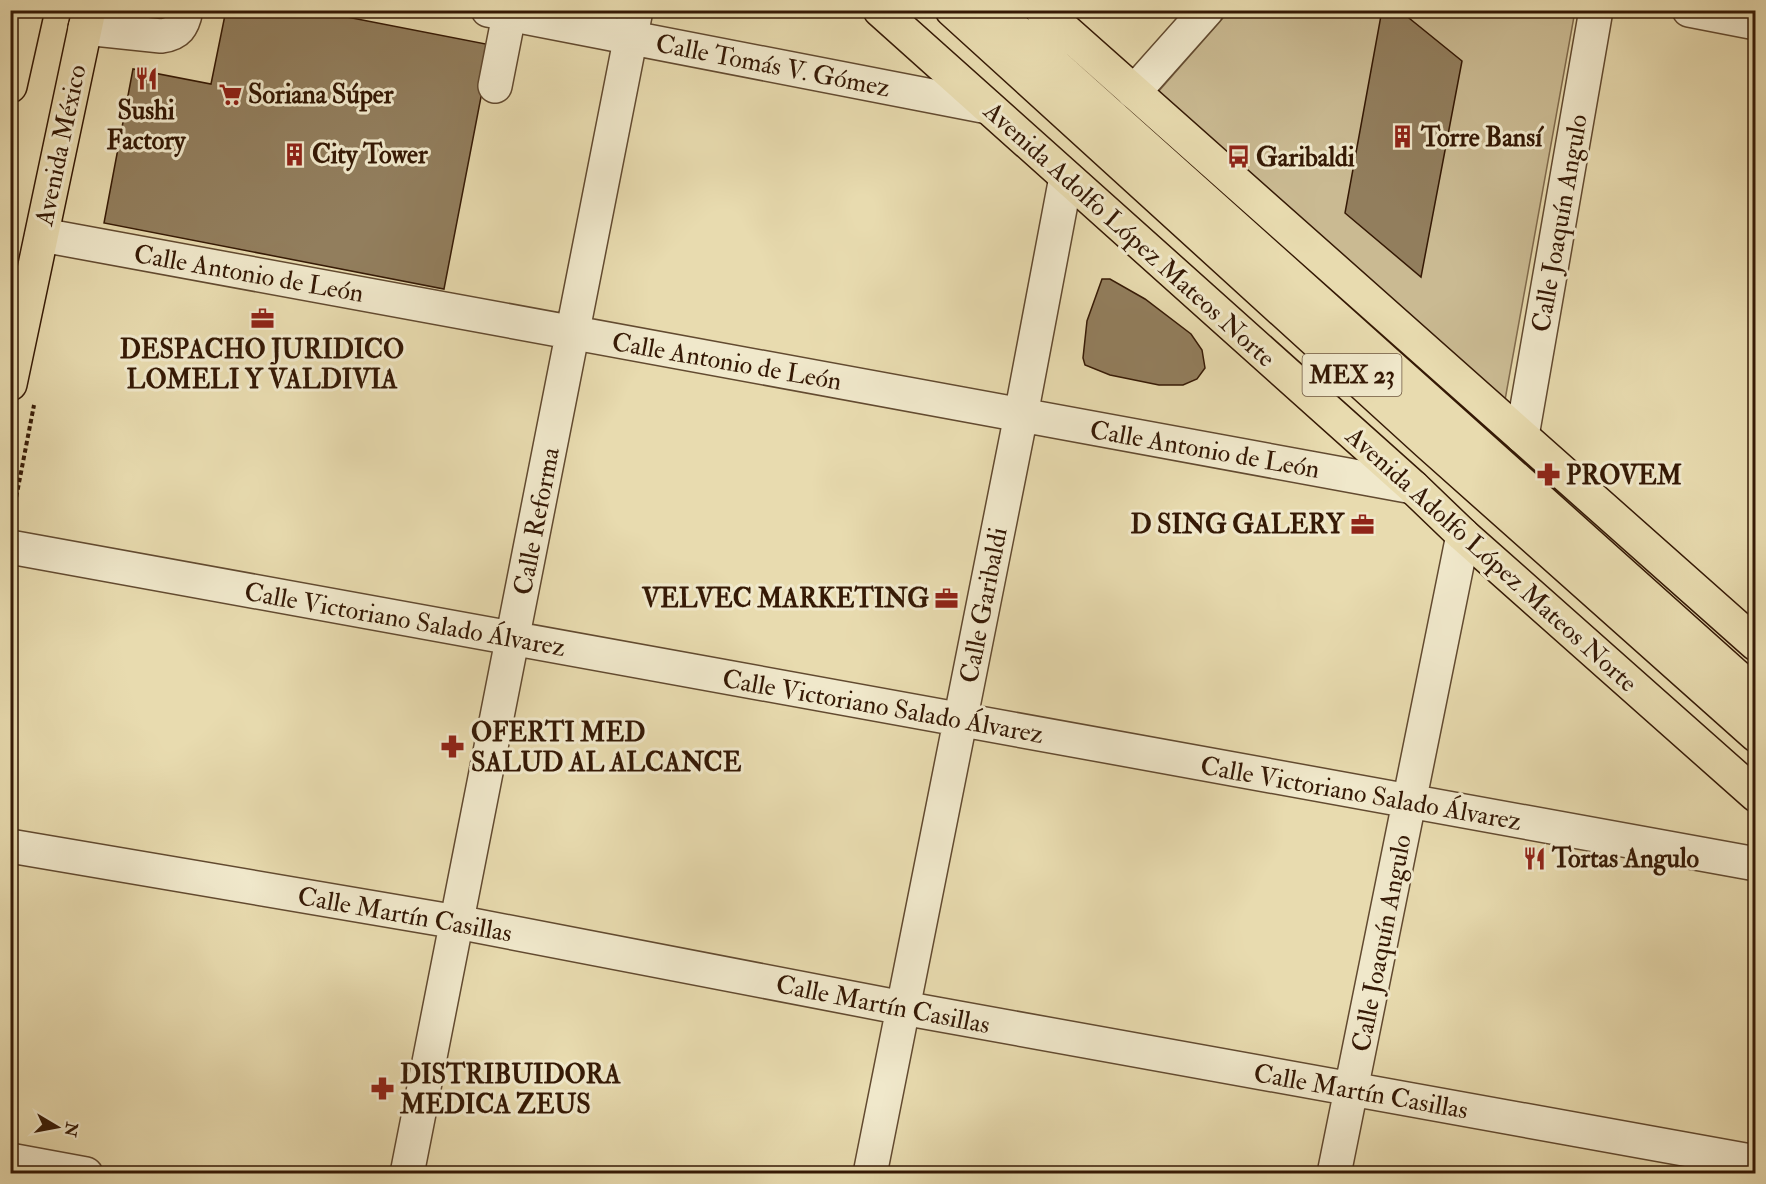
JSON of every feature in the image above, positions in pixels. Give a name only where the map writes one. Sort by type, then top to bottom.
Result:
[{"type":"main road","points":[[10,87],[27,10]]},
{"type":"main road","name":"Avenida Adolfo López Mateos Norte","points":[[880,10],[1413,487],[1463,536],[1755,795]]},
{"type":"main road","name":"Avenida Adolfo López Mateos Norte","points":[[951,10],[1428,443],[1755,735]]},
{"type":"main road","name":"MEX 23","points":[[993,10],[1755,694]]},
{"type":"main road","points":[[1042,10],[1755,644]]},
{"type":"main road","name":"Avenida México","points":[[10,384],[87,19]]},
{"type":"main road","points":[[1260,249],[1437,361]]},
{"type":"main road","points":[[1428,443],[1587,644]]},
{"type":"street","points":[[87,19],[161,36],[171,35],[180,29],[186,10]]},
{"type":"street","points":[[1134,92],[1207,10]]},
{"type":"street","name":"Calle Joaquín Angulo","points":[[1522,436],[1596,10]]},
{"type":"street","points":[[1689,10],[1755,22]]},
{"type":"street","points":[[495,86],[499,13]]},
{"type":"street","name":"Calle Tomás V. Gómez","points":[[499,13],[634,24],[988,107]]},
{"type":"street","name":"Calle Reforma","points":[[407,1173],[634,24]]},
{"type":"street","name":"Calle Garibaldi","points":[[870,1173],[1022,415],[1066,177]]},
{"type":"street","name":"Calle Antonio de León","points":[[42,235],[1413,487]]},
{"type":"street","name":"Calle Joaquín Angulo","points":[[1334,1173],[1463,536]]},
{"type":"street","name":"Calle Victoriano Salado Álvarez","points":[[10,547],[1755,864]]},
{"type":"street","name":"Calle Martín Casillas","points":[[10,846],[457,922],[903,1008],[1755,1162]]},
{"type":"street","points":[[10,1160],[86,1173]]},
{"type":"shaded area","points":[[1229,11],[1575,11],[1505,400],[1158,92]]},
{"type":"building","name":"City Tower","points":[[226,10],[311,10],[491,45],[444,289],[104,223],[133,69],[211,84]]},
{"type":"building","points":[[767,10],[804,10],[799,17]]},
{"type":"building","name":"Torre Bansí","points":[[1382,10],[1399,10],[1462,61],[1421,277],[1345,213]]},
{"type":"building","points":[[1102,279],[1110,279],[1145,299],[1191,334],[1202,350],[1205,368],[1197,379],[1183,385],[1159,385],[1110,375],[1085,365],[1083,358],[1087,321]]},
{"type":"place","name":"Sushi Factory","points":[[146,79]]},
{"type":"place","name":"Soriana Súper","points":[[230,94]]},
{"type":"place","name":"Torre Bansí","points":[[1403,137]]},
{"type":"place","name":"City Tower","points":[[294,154]]},
{"type":"place","name":"Garibaldi","points":[[1238,157]]},
{"type":"place","name":"DESPACHO JURIDICO LOMELI Y VALDIVIA","points":[[262,318]]},
{"type":"place","name":"PROVEM","points":[[1548,475]]},
{"type":"place","name":"D SING GALERY","points":[[1362,524]]},
{"type":"place","name":"VELVEC MARKETING","points":[[947,598]]},
{"type":"place","name":"OFERTI MED SALUD AL ALCANCE","points":[[453,747]]},
{"type":"place","name":"Tortas Angulo","points":[[1534,858]]},
{"type":"place","name":"DISTRIBUIDORA MEDICA ZEUS","points":[[382,1089]]}]
